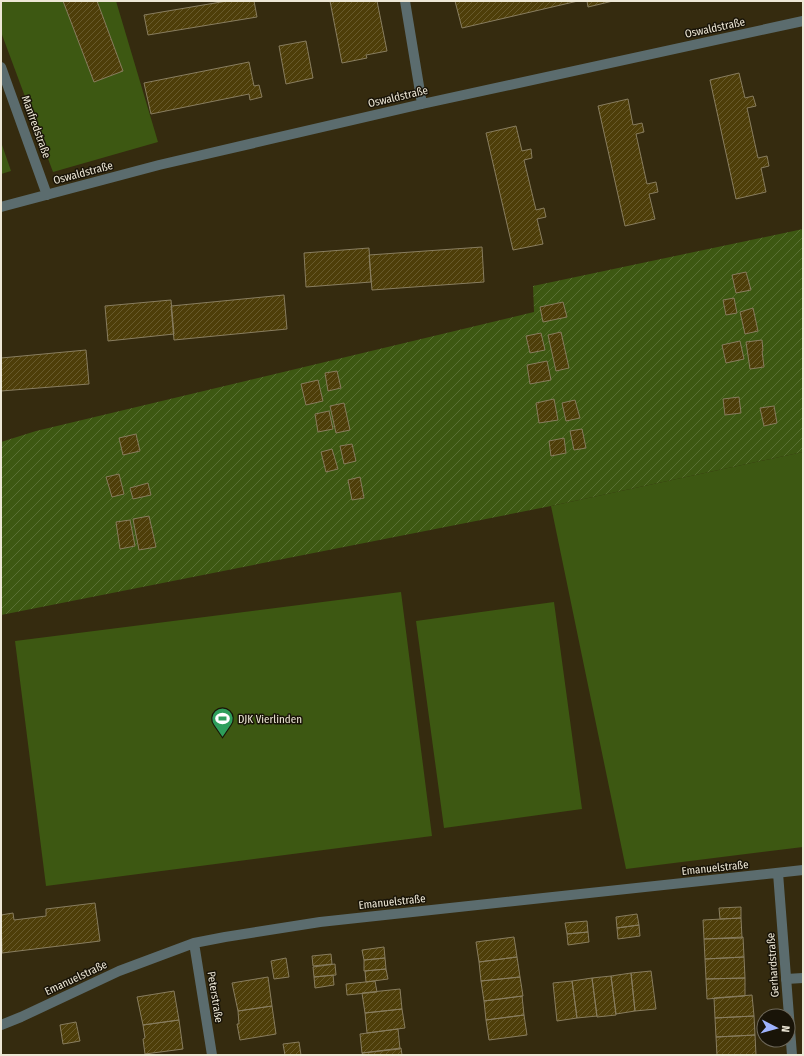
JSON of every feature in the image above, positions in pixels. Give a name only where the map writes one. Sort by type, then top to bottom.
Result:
[{"type":"street","points":[[405,1],[422,104]]},
{"type":"street","name":"Oswaldstraße","points":[[1,207],[159,165],[422,104],[803,20]]},
{"type":"street","name":"Manfredstraße","points":[[1,67],[48,195]]},
{"type":"street","name":"Emanuelstraße","points":[[1,1025],[119,971],[194,943],[225,937],[320,922],[803,870]]},
{"type":"street","name":"Gerhardstraße","points":[[778,873],[792,1055]]},
{"type":"street","name":"Peterstraße","points":[[194,943],[212,1055]]},
{"type":"street","points":[[786,979],[803,978]]},
{"type":"green space","points":[[1,1],[116,1],[158,142],[53,172],[1,32]]},
{"type":"green space","points":[[1,142],[11,171],[1,174]]},
{"type":"green space","points":[[803,229],[803,452],[551,506],[1,615],[1,442],[36,431],[534,312],[533,286]]},
{"type":"green space","points":[[803,452],[803,847],[626,869],[551,506]]},
{"type":"green space","name":"DJK Vierlinden","points":[[401,592],[432,836],[46,886],[15,641]]},
{"type":"green space","points":[[554,602],[582,809],[444,828],[416,621]]},
{"type":"building","points":[[63,1],[97,1],[123,71],[94,82]]},
{"type":"building","points":[[227,1],[254,1],[257,17],[148,35],[144,15]]},
{"type":"building","points":[[330,1],[377,1],[387,51],[366,55],[367,58],[342,63]]},
{"type":"building","points":[[455,1],[578,1],[462,28]]},
{"type":"building","points":[[587,1],[613,1],[588,7]]},
{"type":"building","points":[[306,41],[313,78],[286,84],[279,46]]},
{"type":"building","points":[[249,62],[254,86],[259,85],[262,97],[250,100],[249,94],[151,114],[144,83]]},
{"type":"building","points":[[739,73],[745,98],[753,96],[756,106],[747,108],[758,158],[767,156],[769,166],[761,168],[766,192],[736,199],[710,80]]},
{"type":"building","points":[[628,99],[633,125],[642,123],[644,132],[636,134],[647,184],[656,182],[658,192],[649,194],[655,219],[625,226],[598,106]]},
{"type":"building","points":[[516,126],[522,151],[531,149],[532,158],[524,160],[536,210],[544,208],[546,217],[537,219],[543,244],[513,250],[486,133]]},
{"type":"building","points":[[482,247],[484,282],[372,290],[369,255]]},
{"type":"building","points":[[369,248],[371,282],[306,287],[304,253]]},
{"type":"building","points":[[746,272],[751,290],[736,293],[732,275]]},
{"type":"building","points":[[284,295],[287,329],[174,340],[171,306]]},
{"type":"building","points":[[734,298],[737,313],[726,315],[723,300]]},
{"type":"building","points":[[171,300],[174,334],[108,341],[105,306]]},
{"type":"building","points":[[563,302],[567,317],[543,322],[540,307]]},
{"type":"building","points":[[753,308],[758,331],[745,334],[740,312]]},
{"type":"building","points":[[561,332],[569,368],[556,371],[548,335]]},
{"type":"building","points":[[541,333],[545,350],[530,353],[526,336]]},
{"type":"building","points":[[762,340],[764,367],[750,369],[746,342]]},
{"type":"building","points":[[740,341],[744,359],[726,363],[722,345]]},
{"type":"building","points":[[86,350],[89,384],[1,391],[1,358]]},
{"type":"building","points":[[547,361],[551,380],[530,384],[527,365]]},
{"type":"building","points":[[337,371],[341,388],[328,391],[325,373]]},
{"type":"building","points":[[318,380],[323,401],[306,405],[301,384]]},
{"type":"building","points":[[739,397],[741,413],[725,415],[723,399]]},
{"type":"building","points":[[554,399],[558,420],[539,423],[536,403]]},
{"type":"building","points":[[575,400],[580,418],[566,421],[562,403]]},
{"type":"building","points":[[344,403],[350,430],[336,433],[330,406]]},
{"type":"building","points":[[774,406],[777,423],[764,426],[760,408]]},
{"type":"building","points":[[329,411],[333,429],[318,432],[315,414]]},
{"type":"building","points":[[582,429],[586,448],[574,450],[570,431]]},
{"type":"building","points":[[136,434],[140,451],[123,455],[119,438]]},
{"type":"building","points":[[564,438],[566,453],[551,456],[549,441]]},
{"type":"building","points":[[352,444],[356,461],[344,464],[340,446]]},
{"type":"building","points":[[332,449],[338,469],[326,472],[321,452]]},
{"type":"building","points":[[119,474],[124,494],[112,497],[106,477]]},
{"type":"building","points":[[360,477],[364,498],[352,500],[348,480]]},
{"type":"building","points":[[148,483],[151,495],[133,499],[130,488]]},
{"type":"building","points":[[149,516],[156,547],[139,550],[133,519]]},
{"type":"building","points":[[130,520],[135,546],[120,549],[116,522]]},
{"type":"building","points":[[95,903],[100,941],[2,953],[1,915],[13,913],[14,920],[46,916],[46,909]]},
{"type":"building","points":[[741,907],[741,918],[720,919],[719,908]]},
{"type":"building","points":[[637,914],[639,925],[617,928],[616,917]]},
{"type":"building","points":[[741,918],[742,938],[704,939],[703,920]]},
{"type":"building","points":[[587,921],[588,932],[567,934],[565,923]]},
{"type":"building","points":[[639,925],[640,936],[618,939],[617,928]]},
{"type":"building","points":[[588,932],[589,942],[568,945],[567,934]]},
{"type":"building","points":[[514,937],[517,957],[479,962],[476,942]]},
{"type":"building","points":[[743,937],[744,957],[705,959],[704,939]]},
{"type":"building","points":[[384,947],[385,958],[364,960],[362,950]]},
{"type":"building","points":[[331,954],[332,964],[313,966],[312,956]]},
{"type":"building","points":[[517,957],[520,977],[481,981],[479,962]]},
{"type":"building","points":[[744,957],[745,978],[706,979],[705,959]]},
{"type":"building","points":[[286,958],[289,977],[274,979],[271,961]]},
{"type":"building","points":[[385,958],[386,969],[364,971],[364,960]]},
{"type":"building","points":[[335,964],[336,975],[314,977],[313,967]]},
{"type":"building","points":[[386,969],[388,979],[366,982],[365,971]]},
{"type":"building","points":[[651,971],[656,1009],[635,1011],[631,973]]},
{"type":"building","points":[[631,973],[635,1011],[616,1014],[611,976]]},
{"type":"building","points":[[333,975],[334,985],[315,988],[314,977]]},
{"type":"building","points":[[611,976],[616,1015],[597,1017],[592,978]]},
{"type":"building","points":[[268,977],[272,1006],[238,1011],[232,983]]},
{"type":"building","points":[[520,977],[523,996],[484,1001],[481,981]]},
{"type":"building","points":[[592,978],[597,1016],[577,1018],[572,981]]},
{"type":"building","points":[[745,978],[745,996],[707,999],[706,979]]},
{"type":"building","points":[[375,981],[377,992],[347,995],[346,984]]},
{"type":"building","points":[[572,981],[577,1018],[557,1021],[553,983]]},
{"type":"building","points":[[400,989],[402,1009],[365,1013],[362,993]]},
{"type":"building","points":[[174,991],[179,1020],[143,1025],[137,997]]},
{"type":"building","points":[[752,995],[754,1016],[715,1018],[714,998]]},
{"type":"building","points":[[522,996],[524,1015],[486,1020],[484,1001]]},
{"type":"building","points":[[272,1006],[276,1034],[240,1040],[237,1024],[239,1024],[238,1011]]},
{"type":"building","points":[[402,1009],[405,1028],[367,1033],[365,1013]]},
{"type":"building","points":[[524,1015],[527,1035],[489,1040],[486,1020]]},
{"type":"building","points":[[754,1016],[755,1035],[716,1037],[715,1018]]},
{"type":"building","points":[[179,1020],[183,1049],[145,1054],[143,1025]]},
{"type":"building","points":[[76,1022],[80,1041],[63,1044],[60,1025]]},
{"type":"building","points":[[398,1029],[400,1049],[362,1053],[360,1034]]},
{"type":"building","points":[[755,1035],[756,1055],[717,1055],[716,1037]]},
{"type":"building","points":[[299,1042],[301,1055],[285,1055],[283,1044]]},
{"type":"building","points":[[401,1048],[402,1055],[363,1055],[362,1053]]},
{"type":"place","name":"DJK Vierlinden","points":[[223,738]]}]
